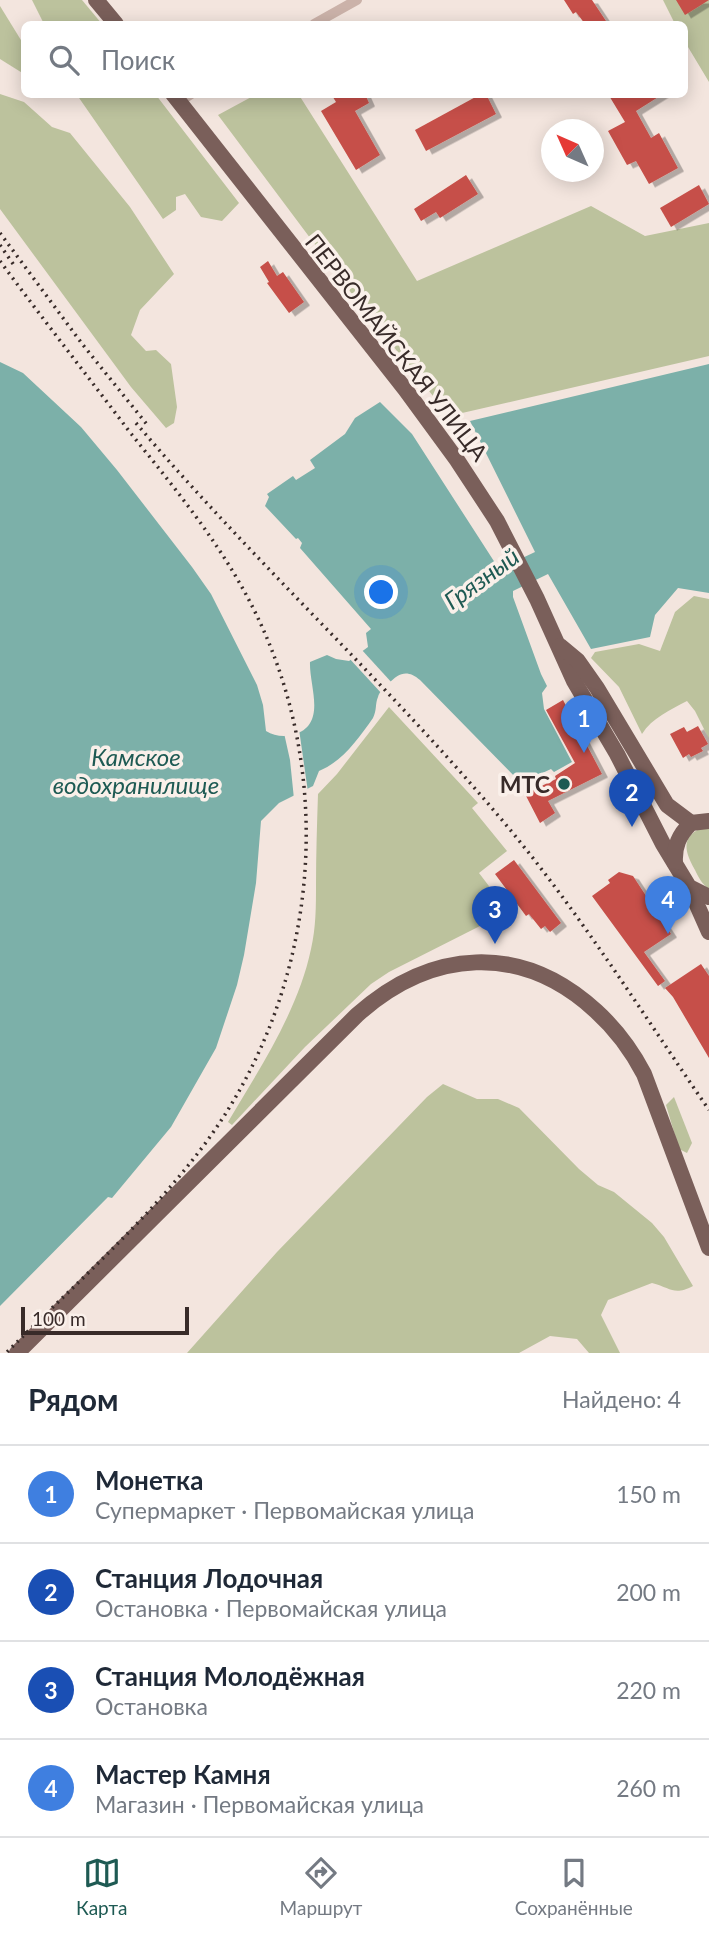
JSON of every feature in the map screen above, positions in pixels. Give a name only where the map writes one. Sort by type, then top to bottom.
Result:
[{"type":"main road","points":[[96,0],[114,21]]},
{"type":"main road","name":"ПЕРВОМАЙСКАЯ УЛИЦА","points":[[182,98],[425,415],[472,483],[511,548],[574,681],[689,887]]},
{"type":"main road","name":"ПЕРВОМАЙСКАЯ УЛИЦА","points":[[558,644],[578,661],[597,688],[667,805],[691,823]]},
{"type":"main road","points":[[675,863],[674,852],[678,841],[691,823],[709,821]]},
{"type":"main road","points":[[689,887],[709,897]]},
{"type":"main road","points":[[689,887],[709,932]]},
{"type":"main road","points":[[17,1353],[367,1006],[404,981],[445,966],[498,963],[535,970],[573,991],[614,1028],[635,1056],[644,1074],[709,1248]]},
{"type":"street","points":[[319,21],[357,0]]},
{"type":"green space","points":[[32,0],[82,0],[100,21],[42,21]]},
{"type":"green space","points":[[663,0],[709,0],[709,82],[688,47],[688,21],[674,21]]},
{"type":"green space","points":[[0,6],[21,40],[21,72],[0,59]]},
{"type":"green space","points":[[0,94],[24,102],[52,127],[70,133],[130,207],[174,274],[140,310],[131,335],[146,351],[156,350],[171,364],[177,407],[174,423],[166,428],[131,387],[0,209]]},
{"type":"green space","points":[[79,98],[158,98],[239,203],[222,221],[201,217],[185,194],[176,197],[176,210],[163,219]]},
{"type":"green space","points":[[249,98],[301,98],[417,281],[591,206],[645,236],[709,223],[709,356],[449,416],[361,306],[218,115]]},
{"type":"green space","points":[[694,596],[709,599],[709,739],[687,701],[656,719],[642,734],[619,687],[591,658],[595,652],[639,644],[660,651],[675,612]]},
{"type":"green space","points":[[389,707],[478,803],[472,808],[507,851],[479,873],[514,919],[508,927],[480,926],[389,972],[371,984],[305,1047],[232,1125],[228,1122],[265,1060],[297,995],[311,949],[315,917],[318,794]]},
{"type":"green space","points":[[709,825],[709,889],[691,862],[687,842],[694,833]]},
{"type":"green space","points":[[443,1084],[477,1099],[498,1099],[519,1108],[579,1169],[598,1185],[614,1192],[652,1223],[664,1237],[693,1286],[677,1291],[652,1283],[608,1300],[601,1315],[620,1353],[589,1353],[577,1339],[550,1336],[519,1353],[187,1353],[277,1252],[427,1097]]},
{"type":"green space","points":[[674,1097],[692,1143],[687,1153],[679,1149],[666,1105]]},
{"type":"water","name":"Камское водохранилище","points":[[0,362],[23,373],[81,427],[192,567],[211,594],[257,685],[266,731],[272,734],[293,735],[304,730],[310,723],[314,704],[310,662],[327,655],[349,661],[368,647],[366,633],[371,629],[300,548],[302,543],[298,538],[296,539],[265,506],[269,497],[267,494],[293,476],[296,480],[315,468],[310,460],[345,434],[355,418],[380,402],[412,434],[499,569],[535,552],[470,421],[709,364],[709,593],[678,588],[655,615],[650,637],[591,649],[548,574],[513,591],[547,686],[542,693],[544,709],[572,762],[554,772],[551,769],[521,783],[420,680],[407,674],[400,675],[383,689],[373,718],[349,749],[319,771],[313,786],[279,803],[261,821],[256,883],[237,985],[216,1048],[171,1127],[112,1198],[108,1197],[0,1306]]},
{"type":"pier","points":[[361,649],[393,684],[383,695],[348,657]]},
{"type":"pier","points":[[299,729],[308,792],[294,799],[284,733]]},
{"type":"building","points":[[564,0],[592,0],[606,21],[583,21],[576,12],[573,14]]},
{"type":"building","points":[[676,0],[709,0],[685,15]]},
{"type":"building","points":[[334,98],[367,98],[369,103],[355,111],[380,155],[356,170],[321,111],[336,102]]},
{"type":"building","points":[[474,98],[488,98],[496,114],[426,151],[415,130]]},
{"type":"building","points":[[610,98],[657,98],[636,111],[651,138],[659,133],[678,168],[649,184],[636,161],[627,165],[608,131],[625,122]]},
{"type":"building","points":[[466,175],[478,194],[440,218],[436,212],[421,221],[414,209]]},
{"type":"building","points":[[699,185],[709,204],[671,227],[660,208]]},
{"type":"building","points":[[268,261],[277,276],[283,272],[304,302],[289,313],[267,283],[269,282],[260,267]]},
{"type":"building","points":[[563,700],[602,774],[548,801],[555,813],[540,823],[525,794],[556,779],[555,776],[575,763],[546,710]]},
{"type":"building","points":[[698,726],[708,744],[701,748],[703,751],[683,758],[670,734],[684,727],[687,732]]},
{"type":"building","points":[[514,860],[561,923],[550,932],[545,926],[541,929],[529,914],[526,916],[495,874]]},
{"type":"building","points":[[619,872],[633,876],[671,934],[644,952],[665,981],[658,986],[592,896],[610,883],[608,880]]},
{"type":"building","points":[[701,964],[709,976],[709,1058],[665,988]]},
{"type":"railway","points":[[0,233],[83,345],[149,427]]},
{"type":"railway","points":[[0,245],[16,268]]},
{"type":"railway","points":[[0,261],[187,505],[239,582],[272,651],[294,724],[305,798],[305,874],[294,948],[272,1020],[240,1089],[198,1153],[154,1206],[6,1353]]},
{"type":"railway","points":[[136,423],[224,522],[408,714],[496,813],[580,921],[709,1110]]},
{"type":"place","name":"Монетка","points":[[584,753]]},
{"type":"place","name":"МТС","points":[[564,784]]},
{"type":"place","name":"Станция Лодочная","points":[[632,827]]},
{"type":"place","name":"Мастер Камня","points":[[668,934]]},
{"type":"place","name":"Станция Молодёжная","points":[[495,944]]},
{"type":"water label","name":"Грязный","points":[[481,578]]}]
